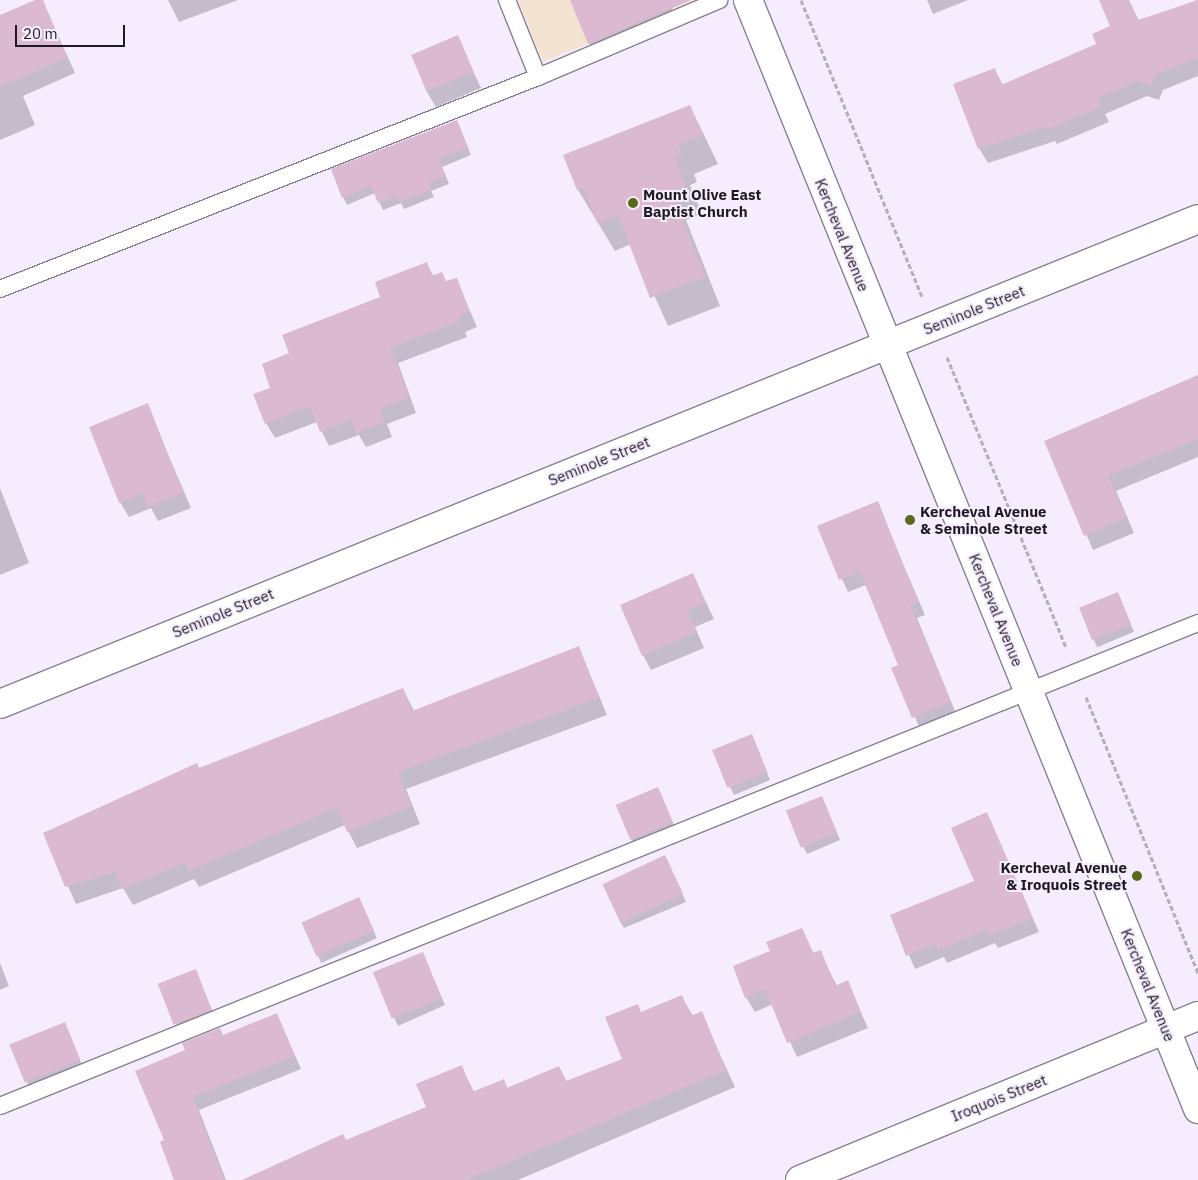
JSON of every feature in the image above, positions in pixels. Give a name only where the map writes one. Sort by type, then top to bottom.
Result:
[{"type":"street","name":"Kercheval Avenue","points":[[748,0],[1198,1109]]},
{"type":"street","name":"Seminole Street","points":[[0,704],[1198,219]]},
{"type":"street","name":"Iroquois Street","points":[[800,1180],[1198,1016]]},
{"type":"lane","points":[[507,0],[538,78]]},
{"type":"lane","points":[[0,289],[538,78],[719,0]]},
{"type":"lane","points":[[0,1106],[1030,694],[1198,623]]},
{"type":"path","points":[[801,0],[1198,973]]},
{"type":"shaded area","points":[[518,0],[692,0],[692,1],[543,62]]},
{"type":"building","points":[[35,0],[43,0],[67,58],[0,87],[0,15]]},
{"type":"building","points":[[570,0],[691,0],[588,44]]},
{"type":"building","points":[[1099,0],[1129,0],[1138,20],[1198,0],[1198,58],[1155,75],[1151,86],[1138,81],[1098,98],[1101,107],[1047,130],[1046,126],[978,149],[953,84],[995,68],[1001,85],[1096,44],[1092,34],[1110,26]]},
{"type":"building","points":[[458,35],[474,72],[427,92],[411,55]]},
{"type":"building","name":"Mount Olive East Baptist Church","points":[[690,105],[703,135],[678,145],[682,153],[675,156],[686,186],[671,192],[705,277],[650,298],[618,215],[597,223],[584,188],[577,190],[563,155]]},
{"type":"building","points":[[457,120],[468,147],[439,159],[446,176],[428,183],[431,190],[399,202],[396,196],[378,203],[371,186],[342,198],[331,169]]},
{"type":"building","points":[[427,262],[432,276],[442,272],[446,281],[457,278],[470,312],[458,316],[460,321],[390,348],[409,397],[380,409],[384,422],[356,433],[351,420],[320,432],[310,406],[265,424],[253,394],[270,388],[262,364],[289,353],[282,335],[380,297],[375,282]]},
{"type":"building","points":[[1198,375],[1198,439],[1108,476],[1126,518],[1084,536],[1044,441]]},
{"type":"building","points":[[148,403],[183,493],[148,507],[143,493],[119,503],[89,427]]},
{"type":"building","points":[[878,501],[918,602],[910,605],[951,702],[912,718],[891,668],[898,665],[860,572],[839,580],[817,526]]},
{"type":"building","points":[[693,573],[706,603],[687,611],[697,632],[642,656],[620,605]]},
{"type":"building","points":[[1118,592],[1131,624],[1092,640],[1079,608]]},
{"type":"building","points":[[579,646],[599,698],[398,772],[411,807],[347,832],[337,808],[188,871],[185,863],[122,889],[115,872],[65,887],[43,833],[197,763],[199,768],[403,688],[412,711]]},
{"type":"building","points":[[752,734],[767,772],[727,788],[712,750]]},
{"type":"building","points":[[658,787],[673,822],[631,840],[616,805]]},
{"type":"building","points":[[822,796],[837,833],[801,848],[786,811]]},
{"type":"building","points":[[987,812],[1033,918],[989,936],[987,930],[938,950],[936,944],[906,956],[890,915],[974,881],[951,828]]},
{"type":"building","points":[[665,855],[683,894],[621,923],[602,884]]},
{"type":"building","points":[[359,897],[374,931],[316,956],[301,923]]},
{"type":"building","points":[[802,928],[813,953],[821,950],[835,986],[848,980],[861,1012],[787,1043],[765,989],[745,998],[733,966],[770,951],[766,942]]},
{"type":"building","points":[[423,952],[442,998],[392,1019],[373,972]]},
{"type":"building","points":[[196,969],[212,1010],[173,1025],[158,984]]},
{"type":"building","points":[[682,995],[691,1016],[702,1011],[726,1070],[586,1130],[466,1180],[242,1180],[343,1134],[346,1140],[426,1107],[416,1084],[462,1065],[472,1092],[504,1079],[507,1088],[559,1066],[566,1081],[622,1059],[605,1017],[638,1004],[641,1012]]},
{"type":"building","points":[[277,1013],[295,1056],[193,1097],[224,1180],[174,1180],[160,1142],[164,1140],[135,1071],[185,1050],[182,1043],[220,1028],[223,1035]]},
{"type":"building","points":[[65,1022],[80,1060],[25,1082],[9,1044]]},
{"type":"place","name":"Mount Olive East Baptist Church","points":[[633,203]]},
{"type":"place","name":"Kercheval Avenue & Seminole Street","points":[[910,520]]},
{"type":"place","name":"Kercheval Avenue & Iroquois Street","points":[[1137,876]]}]
